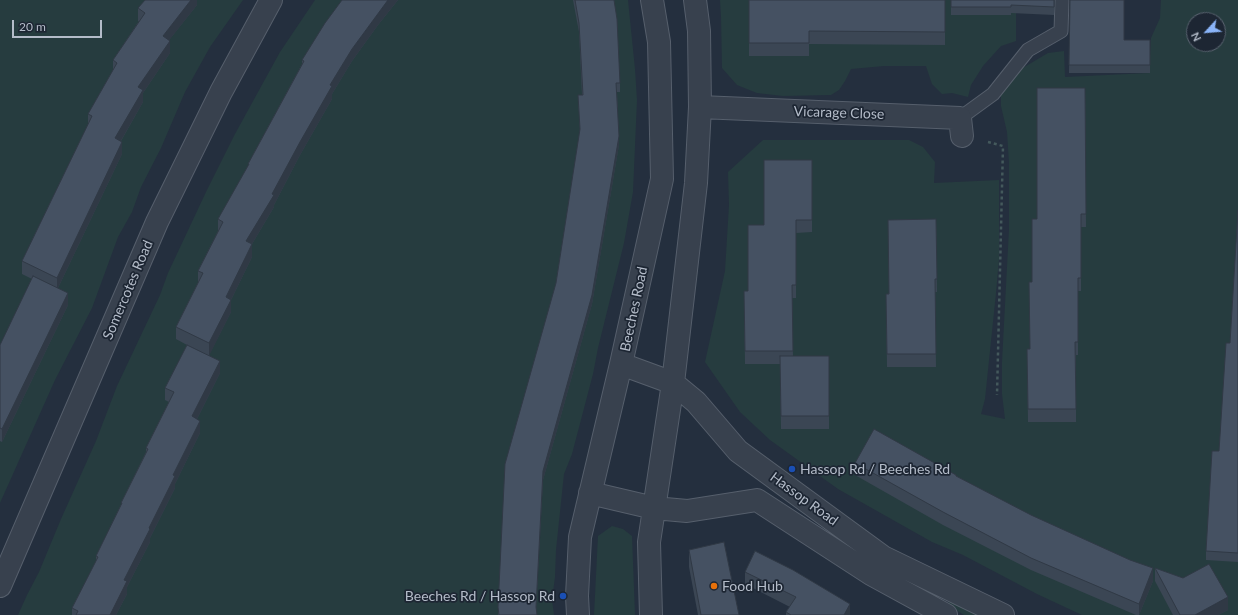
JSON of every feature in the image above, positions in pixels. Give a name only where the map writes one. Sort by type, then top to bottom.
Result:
[{"type":"street","name":"Somercotes Road","points":[[0,586],[157,222],[221,92],[272,0]]},
{"type":"street","name":"Beeches Road","points":[[578,615],[577,596],[580,537],[621,364],[662,179],[660,42],[652,0]]},
{"type":"street","points":[[651,615],[649,542],[673,383],[696,183],[700,107],[699,31],[695,0]]},
{"type":"street","name":"Vicarage Close","points":[[700,107],[961,127]]},
{"type":"street","name":"Hassop Road","points":[[621,364],[673,383],[696,402],[738,451],[883,557],[1003,615]]},
{"type":"street","name":"Hassop Road","points":[[590,493],[654,508],[687,512],[757,500],[871,574],[946,615]]},
{"type":"lane","points":[[961,127],[992,94],[1028,50],[1061,31],[1062,0]]},
{"type":"path","points":[[961,127],[1003,146],[997,395]]},
{"type":"green space","points":[[0,0],[243,0],[210,47],[185,92],[161,148],[141,187],[132,212],[118,237],[92,308],[55,380],[0,503]]},
{"type":"green space","points":[[315,0],[628,0],[637,100],[633,192],[624,243],[593,374],[572,454],[564,474],[552,600],[554,615],[18,615],[39,572],[96,441],[117,386],[206,192],[235,134],[280,52]]},
{"type":"green space","points":[[720,0],[1016,0],[1016,41],[1001,46],[983,66],[971,85],[968,97],[952,93],[942,94],[932,84],[926,66],[884,66],[851,69],[839,90],[831,95],[783,96],[757,93],[737,85],[722,68]]},
{"type":"green space","points":[[1161,0],[1238,0],[1238,615],[1082,615],[1037,594],[963,555],[932,542],[838,489],[770,440],[740,412],[705,362],[725,271],[729,205],[728,172],[763,140],[909,140],[923,147],[935,162],[934,183],[999,180],[999,259],[985,399],[981,414],[1005,419],[1002,394],[1002,362],[1009,229],[1009,163],[1007,132],[1001,106],[1001,94],[1021,69],[1048,53],[1064,51],[1065,77],[1149,73],[1151,38],[1160,18]]},
{"type":"green space","points":[[612,526],[623,529],[632,536],[635,615],[594,615],[598,536]]},
{"type":"green space","points":[[950,597],[990,615],[964,615],[948,605]]},
{"type":"building","points":[[145,0],[191,0],[163,36],[170,41],[138,87],[143,90],[115,138],[122,142],[57,278],[22,261],[92,116],[88,114],[117,63],[113,60],[145,13],[138,8]]},
{"type":"building","points":[[342,0],[388,0],[352,49],[330,85],[332,86],[272,194],[274,195],[246,241],[252,244],[226,297],[231,300],[209,343],[176,327],[203,273],[198,271],[223,222],[218,219],[304,61],[302,60],[325,23]]},
{"type":"building","points":[[575,0],[614,0],[617,19],[620,83],[616,83],[619,136],[592,295],[543,471],[536,607],[537,615],[499,615],[498,607],[505,464],[556,283],[580,129],[578,95],[583,95],[579,23]]},
{"type":"building","points":[[749,0],[945,0],[945,32],[809,31],[809,43],[749,43]]},
{"type":"building","points":[[951,0],[1054,0],[1054,7],[1011,5],[1011,7],[951,7]]},
{"type":"building","points":[[1070,0],[1124,0],[1124,40],[1150,40],[1150,65],[1069,65]]},
{"type":"building","points":[[1037,88],[1085,88],[1086,214],[1081,214],[1081,278],[1078,278],[1078,342],[1075,342],[1076,409],[1028,409],[1027,349],[1030,349],[1029,282],[1032,282],[1032,219],[1037,219]]},
{"type":"building","points":[[764,160],[812,160],[812,220],[796,220],[796,285],[792,285],[793,351],[745,351],[744,291],[748,291],[748,225],[764,225]]},
{"type":"building","points":[[1238,210],[1238,553],[1206,551],[1212,451],[1219,451],[1226,343],[1230,343]]},
{"type":"building","points":[[936,219],[936,354],[887,354],[886,294],[889,294],[888,220]]},
{"type":"building","points":[[33,276],[68,293],[2,429],[0,428],[0,345]]},
{"type":"building","points":[[187,345],[220,361],[192,416],[200,421],[173,475],[175,476],[149,528],[150,529],[124,580],[127,581],[110,615],[76,615],[78,611],[72,608],[98,557],[96,556],[148,449],[146,448],[174,392],[165,388]]},
{"type":"building","points":[[780,356],[829,356],[829,416],[781,416]]},
{"type":"building","points":[[874,429],[956,476],[1031,515],[1130,560],[1153,568],[1139,604],[1031,558],[943,512],[855,463]]},
{"type":"building","points":[[724,542],[739,615],[701,615],[689,550]]},
{"type":"building","points":[[755,551],[793,570],[850,604],[844,615],[791,615],[786,612],[796,597],[745,572]]},
{"type":"building","points":[[1209,564],[1228,597],[1195,615],[1180,615],[1155,568],[1183,578]]},
{"type":"place","name":"Hassop Rd / Beeches Rd","points":[[792,469]]},
{"type":"place","name":"Food Hub","points":[[714,586]]},
{"type":"place","name":"Beeches Rd / Hassop Rd","points":[[563,596]]}]
